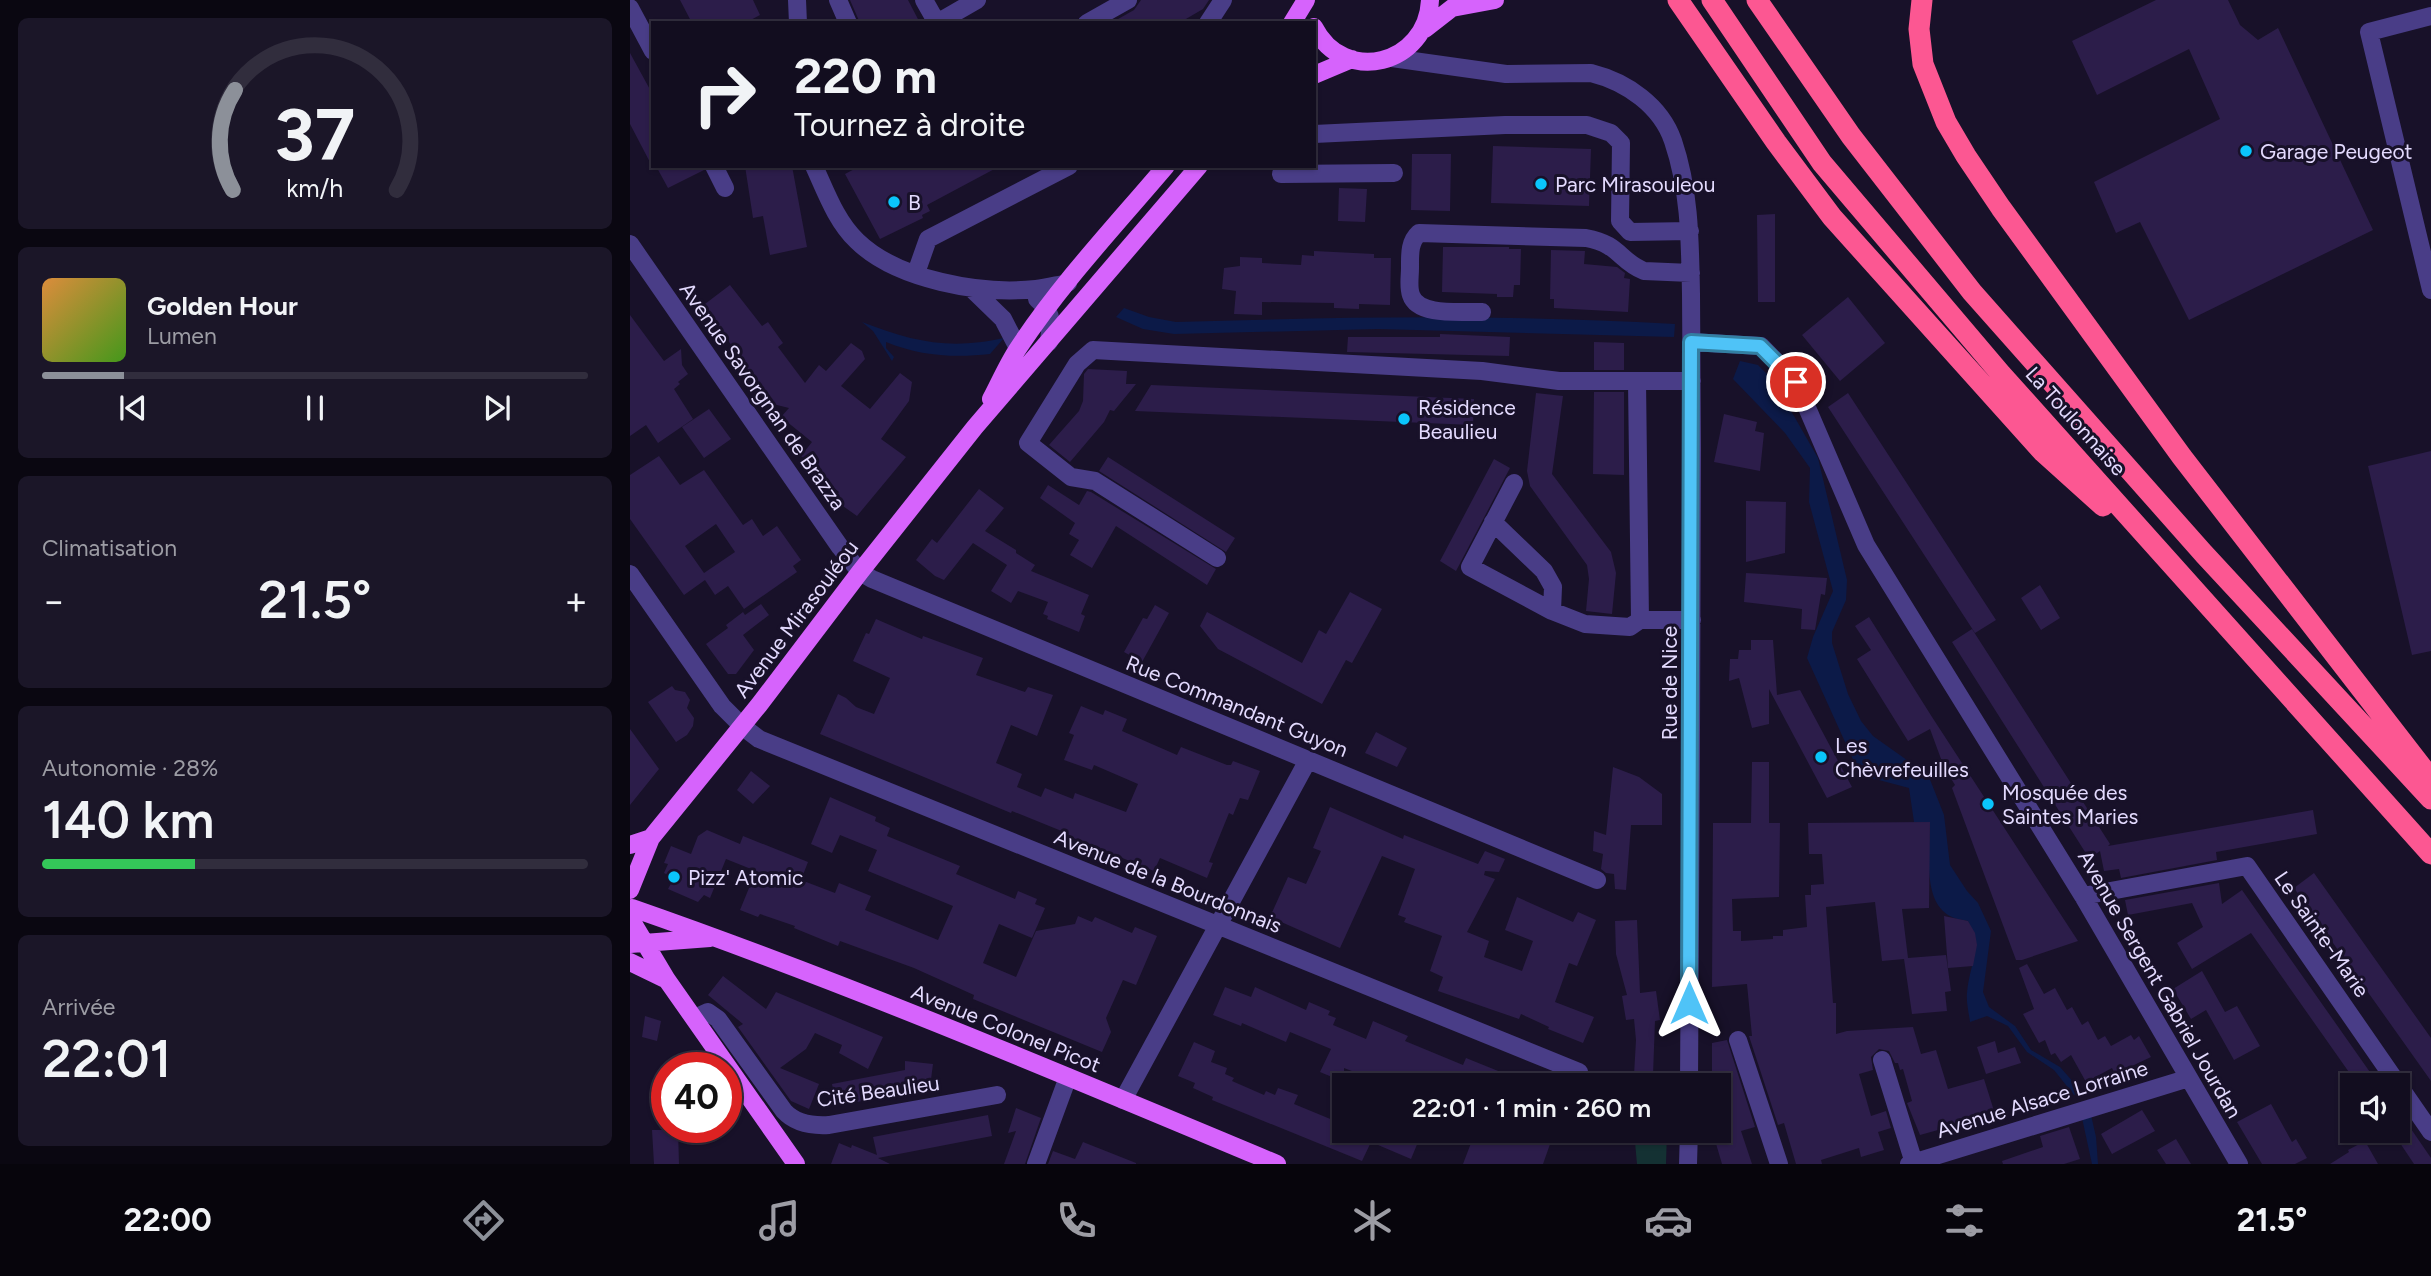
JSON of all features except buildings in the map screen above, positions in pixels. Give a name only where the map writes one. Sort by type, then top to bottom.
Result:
[{"type":"highway","points":[[1678,0],[1776,142],[1832,217],[2043,452],[2191,586]]},
{"type":"highway","name":"La Toulonnaise","points":[[1712,0],[1822,163],[2001,374],[2431,854]]},
{"type":"highway","name":"La Toulonnaise","points":[[1757,0],[1852,135],[1972,292],[2204,554],[2431,799]]},
{"type":"highway","points":[[1922,0],[1919,29],[1923,64],[1946,122],[1966,156],[2190,467],[2431,779]]},
{"type":"main road","points":[[1293,21],[1307,0]]},
{"type":"main road","points":[[1307,0],[1312,21]]},
{"type":"main road","points":[[1422,32],[1430,12],[1430,0]]},
{"type":"main road","points":[[1316,31],[1334,51],[1352,60],[1372,62],[1392,58],[1409,47],[1422,32],[1452,8],[1495,0]]},
{"type":"main road","points":[[1316,74],[1352,60]]},
{"type":"main road","name":"Avenue Mirasouléou","points":[[975,427],[1018,348],[1082,263],[1164,168]]},
{"type":"main road","name":"Avenue Mirasouléou","points":[[630,905],[651,838],[742,726],[975,427],[1197,168]]},
{"type":"main road","points":[[1134,204],[1153,222]]},
{"type":"main road","points":[[630,845],[651,838]]},
{"type":"main road","points":[[630,905],[638,943],[695,1018],[796,1164]]},
{"type":"main road","name":"Avenue Colonel Picot","points":[[630,905],[1068,1077],[1277,1164]]},
{"type":"main road","name":"Avenue Colonel Picot","points":[[638,943],[718,938]]},
{"type":"main road","points":[[630,962],[667,980]]},
{"type":"street","points":[[797,0],[798,21]]},
{"type":"street","points":[[838,0],[847,21]]},
{"type":"street","points":[[925,0],[936,21]]},
{"type":"street","points":[[940,21],[977,0]]},
{"type":"street","points":[[1091,21],[1128,0]]},
{"type":"street","points":[[1209,21],[1223,0]]},
{"type":"street","points":[[630,8],[651,47]]},
{"type":"street","points":[[2426,14],[2369,32],[2431,290]]},
{"type":"street","name":"Rue de Nice","points":[[1392,58],[1506,74],[1591,73],[1605,76],[1644,99],[1662,116],[1673,141],[1686,189],[1690,231],[1692,620],[1689,1073]]},
{"type":"street","points":[[1316,134],[1505,125],[1587,125],[1611,133],[1621,143],[1620,221],[1630,232],[1690,231]]},
{"type":"street","points":[[715,168],[725,188]]},
{"type":"street","points":[[815,168],[836,214],[857,241],[895,268],[971,288],[1022,290],[1068,283]]},
{"type":"street","points":[[916,274],[928,239],[1065,168]]},
{"type":"street","points":[[1286,168],[1281,174],[1394,173]]},
{"type":"street","points":[[1482,312],[1434,310],[1414,302],[1409,292],[1410,252],[1414,238],[1425,232],[1586,238],[1611,245],[1637,269],[1690,277]]},
{"type":"street","name":"Avenue Savorgnan de Brazza","points":[[630,244],[860,572]]},
{"type":"street","points":[[971,288],[1003,319],[1018,348]]},
{"type":"street","points":[[1022,290],[1048,308],[1051,317],[1049,342]]},
{"type":"street","name":"Avenue Sergent Gabriel Jourdan","points":[[1691,342],[1760,346],[1796,382],[1866,545],[2083,896],[2239,1164]]},
{"type":"street","points":[[1217,558],[1095,481],[1071,477],[1028,443],[1077,364],[1093,351],[1482,371],[1559,381],[1692,381]]},
{"type":"street","points":[[1637,381],[1640,620]]},
{"type":"street","points":[[1514,483],[1470,567],[1552,611],[1585,624],[1630,627],[1640,620],[1692,620]]},
{"type":"street","points":[[1493,522],[1544,571],[1553,587],[1552,611]]},
{"type":"street","name":"Rue Commandant Guyon","points":[[860,572],[883,586],[1597,880]]},
{"type":"street","name":"Avenue de la Bourdonnais","points":[[630,573],[722,706],[755,737],[1579,1072]]},
{"type":"street","points":[[1123,1100],[1308,760]]},
{"type":"street","name":"Le Sainte-Marie","points":[[2083,896],[2247,866],[2431,1132]]},
{"type":"street","name":"Cité Beaulieu","points":[[695,1018],[708,1012],[718,1019],[784,1111],[807,1123],[829,1125],[997,1095]]},
{"type":"street","points":[[1738,1040],[1779,1164]]},
{"type":"street","points":[[1882,1060],[1911,1163]]},
{"type":"street","points":[[1036,1164],[1068,1077]]},
{"type":"street","name":"Avenue Alsace Lorraine","points":[[1911,1163],[2189,1078]]},
{"type":"street","points":[[1688,1164],[1689,1143]]},
{"type":"green space","points":[[1635,1143],[1667,1143],[1666,1164],[1637,1164]]},
{"type":"water","points":[[1124,308],[1149,317],[1176,322],[1426,317],[1675,324],[1674,337],[1378,329],[1174,334],[1143,329],[1116,317]]},
{"type":"water","points":[[862,322],[898,335],[932,342],[984,342],[1004,338],[990,354],[963,356],[924,353],[886,342],[886,348],[894,357],[892,361],[873,331]]},
{"type":"water","points":[[1740,361],[1758,365],[1767,374],[1818,458],[1847,580],[1846,600],[1832,632],[1832,643],[1848,694],[1861,721],[1873,736],[1928,775],[1944,815],[1950,865],[1978,903],[1991,931],[1983,992],[1989,1007],[2015,1026],[2031,1050],[2060,1067],[2082,1092],[2074,1095],[2054,1070],[2027,1052],[2008,1026],[1987,1016],[1970,1022],[1967,996],[1975,949],[1974,940],[1968,921],[1952,917],[1942,910],[1935,900],[1929,875],[1930,822],[1914,822],[1909,788],[1860,775],[1807,658],[1833,591],[1809,502],[1810,468],[1785,433],[1733,379]]},
{"type":"water","points":[[2091,1115],[2098,1164],[2092,1164],[2082,1118]]},
{"type":"place","name":"Garage Peugeot","points":[[2246,151]]},
{"type":"place","name":"Parc Mirasouleou","points":[[1541,184]]},
{"type":"place","name":"B","points":[[894,202]]},
{"type":"place","name":"Résidence Beaulieu","points":[[1404,419]]},
{"type":"place","name":"Les Chèvrefeuilles","points":[[1821,757]]},
{"type":"place","name":"Mosquée des Saintes Maries","points":[[1988,804]]},
{"type":"place","name":"Pizz' Atomic","points":[[674,877]]},
{"type":"route","points":[[1689,1003],[1691,342],[1760,346],[1796,382]]}]
